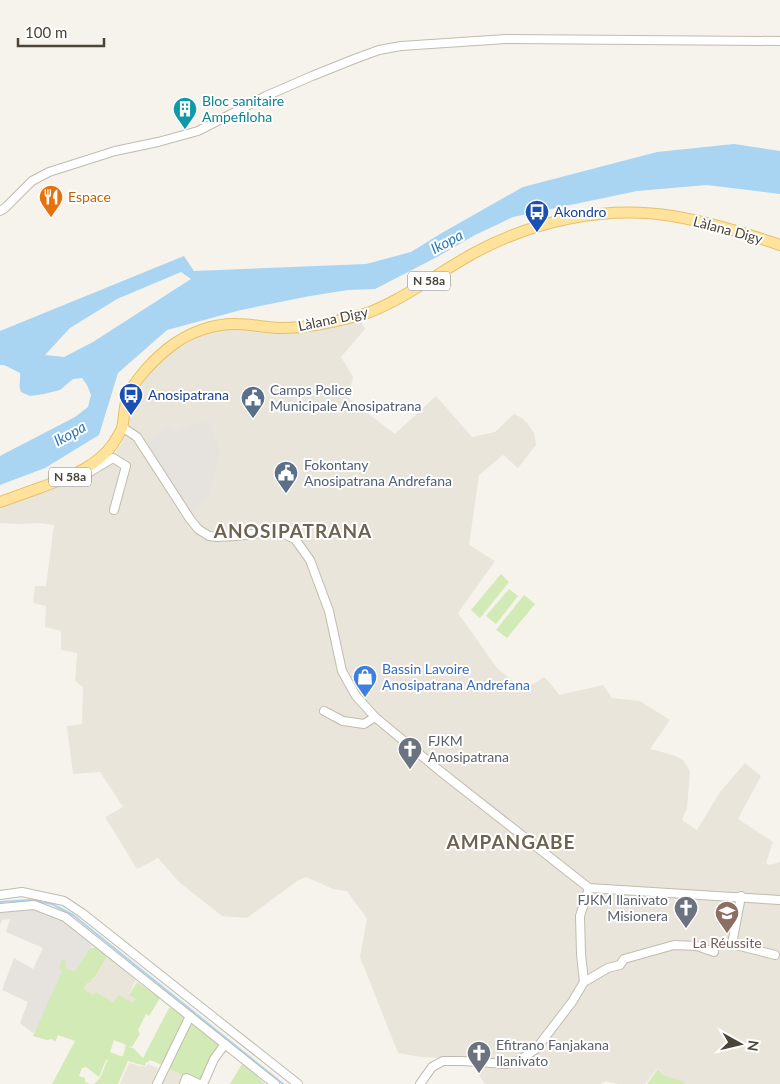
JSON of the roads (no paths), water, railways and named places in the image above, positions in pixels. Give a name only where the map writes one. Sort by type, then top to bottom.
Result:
[{"type":"main road","name":"Làlana Digy","points":[[0,502],[74,475],[96,462],[112,444],[122,427],[126,399],[151,363],[174,344],[210,328],[223,324],[282,328],[310,326],[363,315],[389,304],[462,260],[497,242],[535,227],[603,214],[638,212],[671,216],[750,235],[780,245]]},
{"type":"street","points":[[0,211],[32,181],[49,172],[115,151],[158,142],[198,130],[266,96],[342,63],[378,50],[401,46],[506,39],[780,41]]},
{"type":"street","points":[[122,427],[137,437],[198,529],[209,536],[216,537],[269,532],[284,534],[295,539],[310,560],[329,611],[342,671],[356,696],[374,717],[589,888],[741,896],[780,900]]},
{"type":"street","points":[[84,469],[88,474],[114,458],[126,466],[114,510]]},
{"type":"street","points":[[324,711],[343,721],[364,724],[374,717]]},
{"type":"street","points":[[584,982],[580,916],[589,888]]},
{"type":"street","points":[[0,895],[22,892],[64,901],[82,913],[298,1084]]},
{"type":"street","points":[[741,896],[732,944],[775,955]]},
{"type":"street","points":[[0,908],[34,905],[65,917],[275,1084]]},
{"type":"street","points":[[420,1084],[432,1068],[443,1061],[507,1064],[518,1061],[536,1050],[572,1002],[584,982],[608,968],[620,965],[624,959],[674,945],[697,946],[714,952]]},
{"type":"street","points":[[157,1084],[190,1016]]},
{"type":"street","points":[[203,1084],[214,1059],[225,1044]]},
{"type":"street","points":[[184,1084],[186,1078],[199,1084]]},
{"type":"water","name":"Ikopa","points":[[734,144],[780,151],[780,194],[707,185],[637,191],[513,217],[475,235],[375,289],[348,290],[310,296],[241,310],[167,330],[118,373],[99,435],[45,468],[0,485],[0,456],[75,417],[88,407],[91,395],[82,378],[73,379],[60,390],[44,394],[30,396],[21,392],[20,373],[0,365],[0,331],[184,256],[194,271],[366,264],[411,252],[523,187],[657,152]],"holes":[[[181,272],[191,279],[93,342],[64,357],[45,355],[70,328],[117,299]]]},
{"type":"waterway","points":[[0,902],[30,900],[52,904],[73,915],[283,1084]]},
{"type":"place","name":"Bloc sanitaire Ampefiloha","points":[[185,130]]},
{"type":"place","name":"Espace","points":[[51,218]]},
{"type":"place","name":"Akondro","points":[[537,233]]},
{"type":"place","name":"Anosipatrana","points":[[131,416]]},
{"type":"place","name":"Camps Police Municipale Anosipatrana","points":[[253,419]]},
{"type":"place","name":"Fokontany Anosipatrana Andrefana","points":[[286,494]]},
{"type":"place","name":"Bassin Lavoire Anosipatrana Andrefana","points":[[365,698]]},
{"type":"place","name":"FJKM Anosipatrana","points":[[410,770]]},
{"type":"place","name":"FJKM Ilanivato Misionera","points":[[686,929]]},
{"type":"place","name":"La Réussite","points":[[727,934]]},
{"type":"place","name":"Efitrano Fanjakana Ilanivato","points":[[479,1074]]},
{"type":"district","name":"ANOSIPATRANA","points":[[293,531]]},
{"type":"district","name":"AMPANGABE","points":[[511,842]]}]
